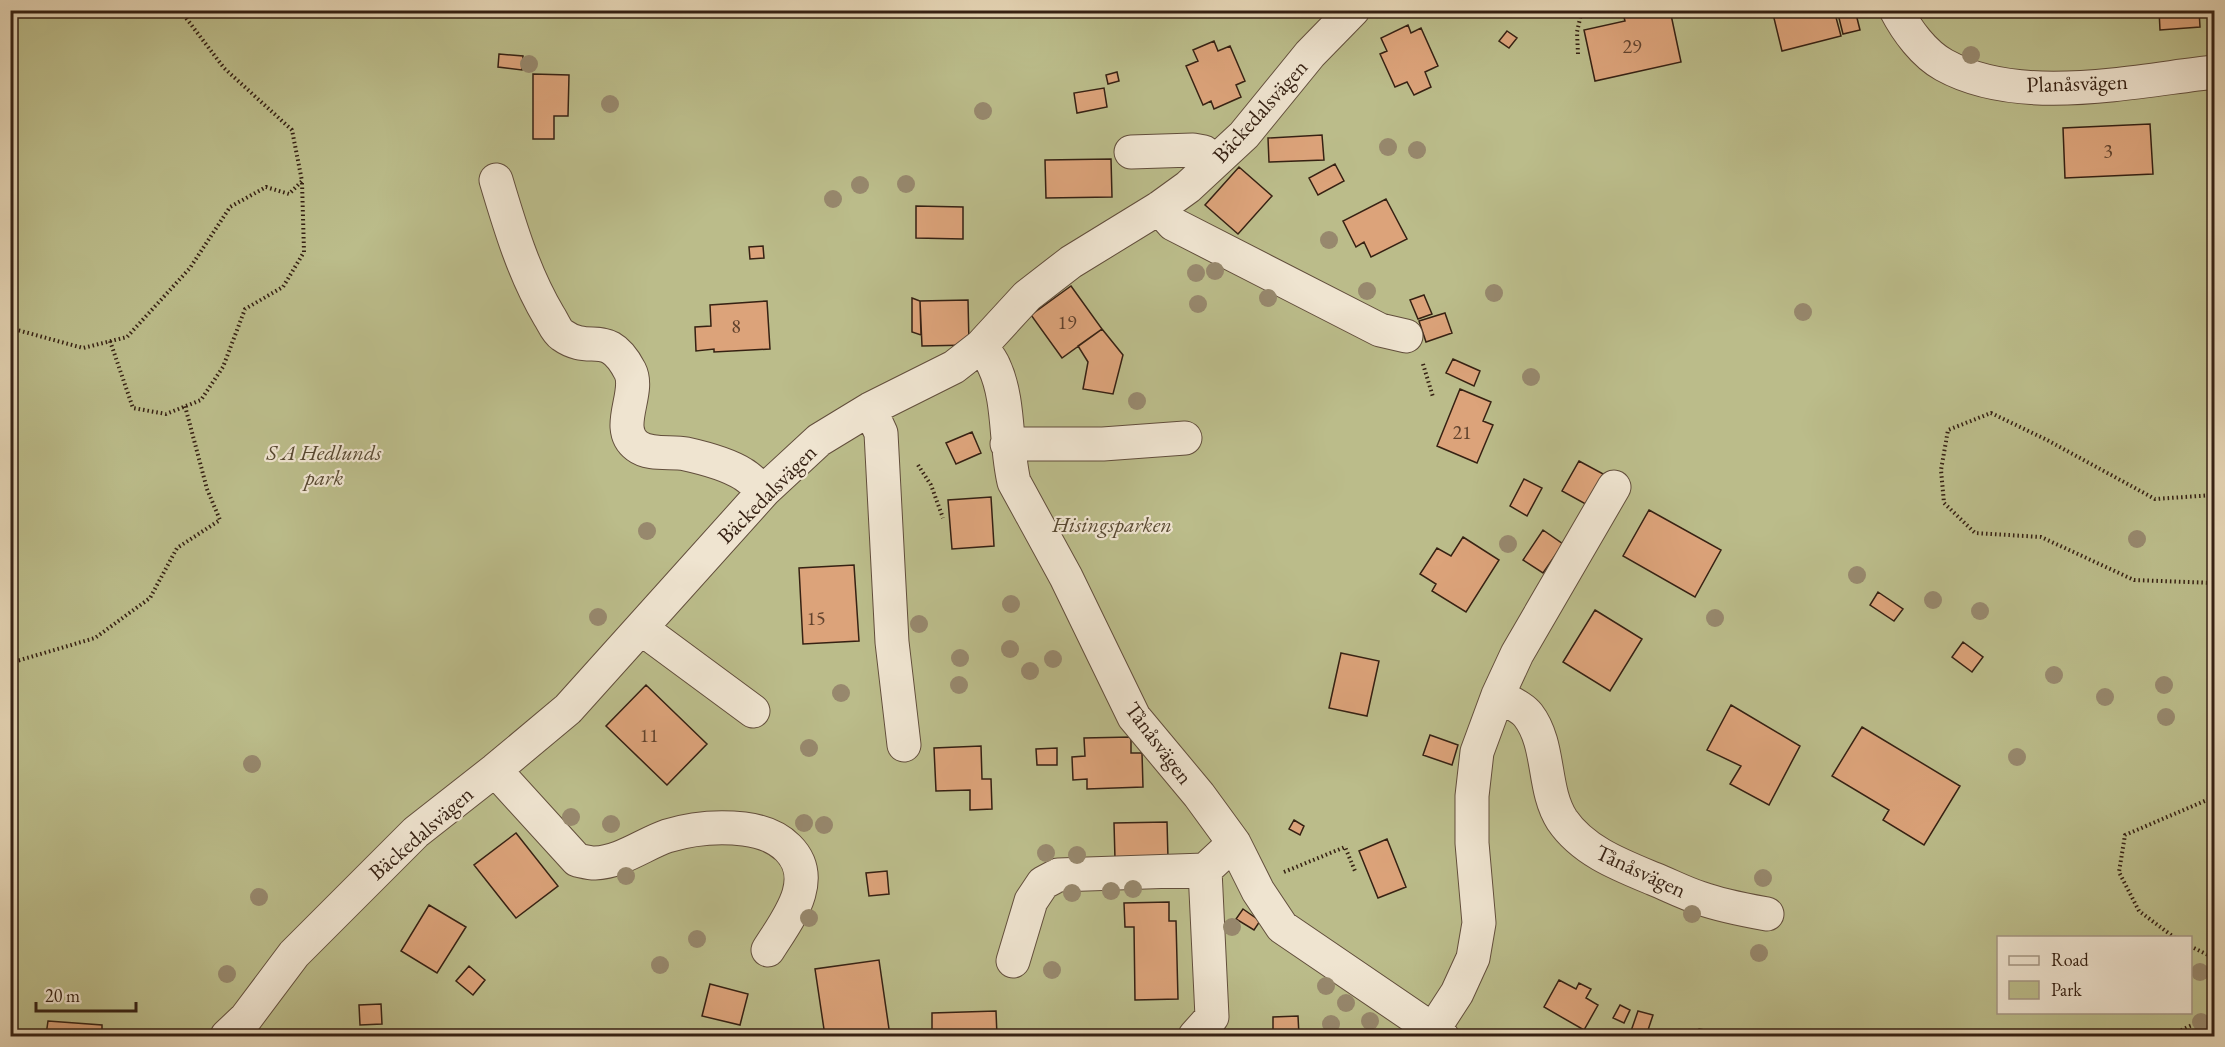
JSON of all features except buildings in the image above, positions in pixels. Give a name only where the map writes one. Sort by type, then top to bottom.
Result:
[{"type":"street","name":"Bäckedalsvägen","points":[[227,1036],[246,1018],[294,954],[416,832],[568,709],[764,491],[819,441],[870,409],[954,367],[981,346],[1027,296],[1103,241],[1159,208],[1188,186],[1244,135],[1310,54],[1353,10]]},
{"type":"street","name":"Planåsvägen","points":[[1896,10],[1923,48],[1944,65],[1982,80],[2017,86],[2060,88],[2097,86],[2214,72]]},
{"type":"street","points":[[1131,152],[1193,150],[1204,152],[1215,162]]},
{"type":"street","points":[[496,180],[514,242],[540,301],[560,334],[579,343],[606,344],[619,353],[631,374],[631,398],[627,420],[630,436],[637,446],[658,453],[684,454],[715,463],[743,474],[764,491]]},
{"type":"street","points":[[1159,208],[1173,224],[1380,330],[1406,336]]},
{"type":"street","name":"Tånåsvägen","points":[[981,346],[993,364],[1000,381],[1014,482],[1066,577],[1134,717],[1199,795],[1234,843],[1255,886],[1282,927],[1437,1033],[1473,958],[1479,923],[1472,796],[1477,752],[1498,695],[1517,654],[1614,487]]},
{"type":"street","points":[[870,409],[881,433],[892,642],[904,745]]},
{"type":"street","points":[[1007,444],[1103,444],[1185,438]]},
{"type":"street","points":[[642,629],[753,711]]},
{"type":"street","name":"Tånåsvägen","points":[[1498,695],[1528,714],[1539,738],[1553,798],[1562,819],[1595,852],[1624,867],[1699,898],[1729,907],[1767,914]]},
{"type":"street","points":[[495,770],[577,860],[595,863],[621,857],[666,837],[693,829],[725,827],[756,830],[779,839],[795,855],[801,873],[800,896],[768,950]]},
{"type":"street","points":[[1013,961],[1031,900],[1043,883],[1058,875],[1205,870],[1234,843]]},
{"type":"street","points":[[1195,1036],[1212,1017],[1205,870]]},
{"type":"path","points":[[110,341],[133,408],[166,414],[201,400],[223,367],[245,309],[283,287],[304,252],[302,181],[292,130],[224,69],[180,10]]},
{"type":"path","points":[[1578,54],[1577,32],[1582,10]]},
{"type":"path","points":[[10,328],[82,348],[126,337],[190,268],[230,207],[266,187],[290,194],[302,181]]},
{"type":"path","points":[[10,663],[95,638],[150,598],[177,548],[220,520],[207,489],[185,406]]},
{"type":"path","points":[[2214,495],[2155,499],[2047,440],[1991,413],[1948,430],[1941,470],[1944,503],[1975,533],[2041,537],[2134,580],[2214,583]]},
{"type":"path","points":[[918,464],[931,485],[943,518]]},
{"type":"path","points":[[2172,936],[2139,911],[2119,872],[2125,835],[2214,797]]},
{"type":"path","points":[[1255,886],[1345,847],[1355,871]]},
{"type":"path","points":[[2192,947],[2214,958]]},
{"type":"path","points":[[2169,1036],[2214,1017]]},
{"type":"green space","name":"Hisingsparken","points":[[10,11],[2214,11],[2214,1036],[11,1036]]},
{"type":"park label","name":"S A Hedlunds park","points":[[324,464]]}]
